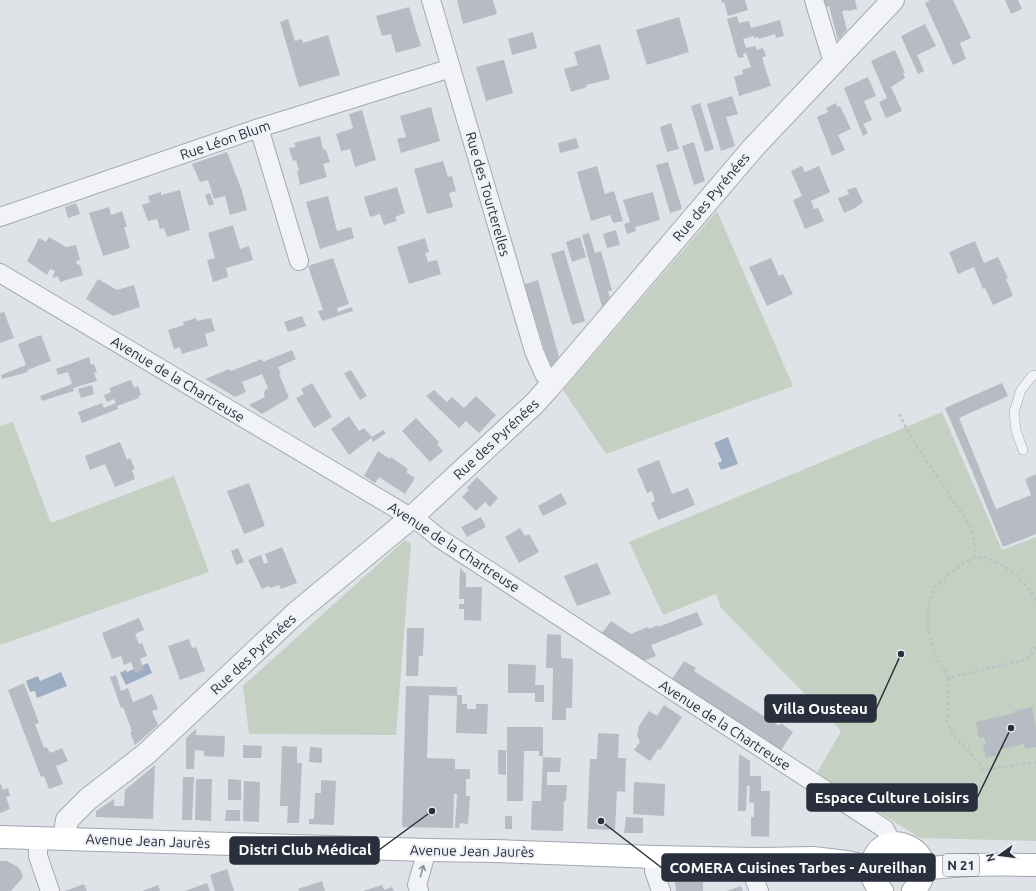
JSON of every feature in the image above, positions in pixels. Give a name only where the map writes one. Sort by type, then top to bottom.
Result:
[{"type":"main road","name":"Avenue Jean Jaurès","points":[[0,836],[654,857],[755,859],[813,858],[847,862],[871,868]]},
{"type":"main road","points":[[882,891],[872,876],[871,868],[873,860],[877,852],[884,847],[899,843],[914,849],[923,861],[923,877],[919,885],[913,891]]},
{"type":"main road","name":"N 21","points":[[924,869],[949,866],[999,864],[1036,865]]},
{"type":"street","name":"Rue des Tourterelles","points":[[431,0],[534,350],[544,374],[552,384]]},
{"type":"street","points":[[814,0],[830,54],[837,60]]},
{"type":"street","name":"Rue des Pyrénées","points":[[64,838],[67,820],[88,799],[146,754],[296,613],[412,517],[508,429],[552,384],[753,148],[893,0]]},
{"type":"street","name":"Rue Léon Blum","points":[[0,217],[259,128],[451,68]]},
{"type":"street","points":[[259,128],[299,262]]},
{"type":"street","name":"Avenue de la Chartreuse","points":[[0,274],[412,517],[439,538],[885,829],[892,844]]},
{"type":"street","points":[[38,838],[38,856],[50,891]]},
{"type":"street","points":[[419,891],[417,885],[427,850]]},
{"type":"street","points":[[654,857],[654,871],[661,891]]},
{"type":"street","points":[[755,859],[754,878],[759,891]]},
{"type":"lane","points":[[1023,450],[1016,431],[1014,412],[1021,390],[1032,376],[1036,375]]},
{"type":"path","points":[[899,414],[915,444],[969,524],[974,540],[975,557]]},
{"type":"path","points":[[1036,600],[1029,589],[1017,576],[1004,566],[986,558],[975,557],[962,564],[936,585],[928,606],[928,629],[936,657],[949,678],[947,721],[953,735],[968,750],[984,770],[1036,762]]},
{"type":"path","points":[[949,678],[1028,659],[1036,647]]},
{"type":"green space","points":[[717,211],[793,386],[606,454],[563,390]]},
{"type":"green space","points":[[942,412],[1002,550],[1036,537],[1036,841],[920,838],[817,773],[841,731],[721,608],[716,594],[663,615],[629,542]]},
{"type":"green space","points":[[13,422],[51,523],[174,476],[209,572],[0,645],[0,426]]},
{"type":"green space","points":[[405,540],[411,544],[396,735],[249,734],[243,686]]},
{"type":"water","points":[[728,437],[738,464],[721,470],[718,463],[722,461],[714,443]]},
{"type":"water","points":[[148,663],[152,673],[126,685],[120,673],[126,670],[127,672]]},
{"type":"water","points":[[61,672],[67,686],[37,698],[35,691],[30,692],[26,681],[38,676],[40,681]]},
{"type":"building","points":[[457,0],[493,0],[497,14],[463,24]]},
{"type":"building","points":[[721,0],[745,0],[748,10],[728,16],[724,2],[722,3]]},
{"type":"building","points":[[818,0],[855,0],[857,9],[842,11],[847,30],[838,40],[829,6],[821,8]]},
{"type":"building","points":[[930,0],[953,0],[971,38],[960,43],[966,59],[953,65],[925,3]]},
{"type":"building","points":[[1005,0],[1018,0],[1022,9],[1011,14]]},
{"type":"building","points":[[409,7],[421,46],[396,53],[391,34],[382,36],[376,16]]},
{"type":"building","points":[[737,16],[739,23],[749,21],[751,28],[780,20],[784,36],[776,38],[775,34],[759,39],[759,37],[754,38],[754,36],[743,39],[746,48],[755,46],[757,50],[763,48],[766,56],[762,58],[771,86],[739,96],[734,77],[743,74],[742,70],[751,67],[746,53],[743,54],[744,57],[738,58],[727,19]]},
{"type":"building","points":[[679,17],[689,52],[647,65],[636,30]]},
{"type":"building","points":[[288,19],[295,41],[302,39],[303,43],[328,35],[340,75],[299,87],[280,22]]},
{"type":"building","points":[[925,24],[936,46],[917,55],[924,71],[918,74],[901,36]]},
{"type":"building","points":[[533,32],[537,48],[512,55],[508,39]]},
{"type":"building","points":[[600,44],[610,79],[586,85],[587,87],[571,92],[564,69],[578,65],[574,52]]},
{"type":"building","points":[[895,50],[905,73],[903,73],[905,78],[891,87],[902,111],[886,118],[879,102],[887,98],[871,61]]},
{"type":"building","points":[[504,60],[513,93],[486,101],[476,67]]},
{"type":"building","points":[[868,77],[876,96],[864,101],[872,120],[863,124],[868,133],[863,136],[844,88]]},
{"type":"building","points":[[732,96],[738,114],[726,117],[735,146],[721,151],[707,104]]},
{"type":"building","points":[[700,103],[714,149],[705,152],[691,106]]},
{"type":"building","points":[[836,103],[837,107],[840,106],[851,129],[838,135],[845,150],[832,156],[817,117],[828,112],[826,108]]},
{"type":"building","points":[[431,107],[440,141],[401,153],[397,139],[406,137],[400,116]]},
{"type":"building","points":[[362,110],[376,160],[355,167],[350,149],[341,151],[336,134],[353,128],[349,114]]},
{"type":"building","points":[[671,123],[679,149],[667,152],[660,127]]},
{"type":"building","points":[[320,136],[323,149],[326,150],[330,162],[323,164],[327,177],[300,185],[297,171],[299,171],[296,160],[293,161],[289,148],[296,147],[294,143]]},
{"type":"building","points":[[576,138],[579,148],[560,153],[558,143]]},
{"type":"building","points":[[694,142],[705,181],[694,185],[682,146]]},
{"type":"building","points":[[227,152],[242,191],[247,210],[230,215],[225,196],[214,199],[208,180],[200,182],[192,164]]},
{"type":"building","points":[[443,161],[448,177],[452,176],[456,191],[449,193],[453,207],[427,214],[414,169]]},
{"type":"building","points":[[668,162],[682,209],[670,213],[656,165]]},
{"type":"building","points":[[597,166],[605,194],[614,191],[623,221],[613,223],[610,215],[591,221],[577,172]]},
{"type":"building","points":[[802,166],[805,172],[819,166],[830,192],[811,201],[814,209],[818,208],[824,221],[805,229],[793,200],[802,196],[791,171]]},
{"type":"building","points":[[397,187],[405,213],[395,217],[397,221],[384,225],[380,214],[370,217],[364,197]]},
{"type":"building","points":[[856,187],[863,202],[844,213],[838,198],[849,194],[847,190]]},
{"type":"building","points":[[180,190],[190,230],[167,237],[164,228],[160,229],[157,219],[148,221],[142,205],[150,202],[148,196],[161,192],[161,195]]},
{"type":"building","points":[[653,192],[660,220],[635,227],[636,231],[627,234],[624,224],[630,222],[623,200]]},
{"type":"building","points":[[210,193],[214,204],[209,206],[205,195]]},
{"type":"building","points":[[328,196],[337,231],[351,227],[354,238],[320,249],[306,202]]},
{"type":"building","points":[[76,203],[80,214],[68,218],[65,207]]},
{"type":"building","points":[[109,207],[111,215],[122,211],[127,227],[124,227],[130,248],[103,256],[89,213]]},
{"type":"building","points":[[233,225],[240,249],[249,246],[253,260],[226,268],[228,277],[213,282],[207,260],[215,258],[208,233]]},
{"type":"building","points":[[616,230],[620,245],[607,248],[603,234]]},
{"type":"building","points":[[589,233],[595,253],[601,251],[612,290],[608,291],[610,298],[602,307],[582,235]]},
{"type":"building","points":[[49,237],[66,247],[76,245],[80,260],[76,261],[77,264],[80,265],[83,275],[60,282],[58,276],[52,278],[55,271],[50,269],[47,275],[27,261],[39,238],[46,242]]},
{"type":"building","points":[[580,237],[586,257],[572,262],[566,242]]},
{"type":"building","points":[[425,238],[429,252],[425,253],[428,262],[437,260],[441,274],[409,284],[397,247]]},
{"type":"building","points":[[975,241],[984,263],[998,257],[1008,278],[1006,279],[1013,296],[993,305],[985,288],[983,289],[974,267],[958,274],[949,252]]},
{"type":"building","points":[[564,250],[585,321],[572,325],[551,254]]},
{"type":"building","points":[[333,258],[349,304],[337,308],[338,312],[352,307],[353,311],[322,321],[318,311],[323,310],[308,266]]},
{"type":"building","points":[[771,258],[779,276],[783,274],[793,294],[767,306],[749,267]]},
{"type":"building","points":[[98,279],[117,290],[134,285],[140,307],[113,316],[86,299]]},
{"type":"building","points":[[538,280],[559,357],[550,368],[533,312],[530,313],[522,285]]},
{"type":"building","points":[[4,312],[14,338],[0,343],[0,313]]},
{"type":"building","points":[[302,316],[306,326],[288,332],[284,322]]},
{"type":"building","points":[[196,318],[197,321],[211,318],[215,331],[205,334],[208,346],[182,354],[180,347],[174,349],[168,330],[184,325],[183,322]]},
{"type":"building","points":[[41,335],[51,361],[27,370],[28,372],[2,379],[1,375],[26,365],[18,344]]},
{"type":"building","points":[[292,350],[296,359],[278,367],[281,374],[279,374],[289,398],[262,414],[249,405],[265,397],[265,390],[268,388],[262,374],[242,382],[246,392],[235,397],[205,379],[229,369],[231,371],[262,359],[263,362]]},
{"type":"building","points":[[89,357],[91,365],[94,364],[97,372],[94,373],[97,381],[73,388],[74,391],[42,401],[40,396],[72,384],[68,372],[58,375],[56,369]]},
{"type":"building","points":[[351,370],[367,396],[360,400],[344,373]]},
{"type":"building","points":[[131,380],[134,388],[138,386],[141,395],[138,396],[139,398],[117,406],[118,409],[82,423],[78,412],[102,403],[104,408],[116,403],[114,399],[107,402],[104,395],[111,392],[109,388]]},
{"type":"building","points":[[312,383],[332,417],[314,428],[296,398],[304,394],[301,389]]},
{"type":"building","points":[[1002,383],[1008,396],[959,418],[996,509],[1031,495],[1025,479],[1036,474],[1036,534],[1003,547],[945,408]]},
{"type":"building","points":[[92,385],[94,394],[81,398],[78,389]]},
{"type":"building","points":[[434,390],[447,402],[452,397],[464,408],[476,396],[496,415],[479,433],[466,421],[459,428],[426,396]]},
{"type":"building","points":[[349,416],[359,431],[364,428],[372,437],[383,430],[386,433],[373,442],[371,438],[349,455],[331,429]]},
{"type":"building","points":[[416,418],[439,442],[437,444],[443,451],[430,462],[402,431]]},
{"type":"building","points":[[120,442],[127,460],[130,458],[135,469],[132,470],[135,479],[115,487],[105,464],[90,470],[85,456]]},
{"type":"building","points":[[378,451],[390,459],[391,457],[408,469],[406,472],[415,478],[405,494],[379,477],[375,483],[364,476]]},
{"type":"building","points":[[659,460],[672,494],[688,488],[695,505],[658,520],[651,503],[655,501],[652,491],[647,493],[637,469]]},
{"type":"building","points":[[477,477],[498,498],[490,507],[485,502],[476,511],[462,497],[469,490],[467,488]]},
{"type":"building","points":[[249,483],[265,526],[244,534],[227,491]]},
{"type":"building","points":[[561,493],[567,504],[543,516],[538,506]]},
{"type":"building","points":[[481,517],[486,527],[467,537],[461,527]]},
{"type":"building","points":[[520,528],[525,536],[529,534],[539,552],[519,563],[505,537]]},
{"type":"building","points":[[282,547],[297,583],[281,589],[279,585],[270,588],[269,586],[262,589],[248,560],[261,555],[264,564],[268,562],[265,554]]},
{"type":"building","points":[[238,548],[244,562],[236,565],[231,551]]},
{"type":"building","points":[[597,563],[611,594],[577,606],[564,576]]},
{"type":"building","points":[[460,568],[466,574],[466,587],[482,587],[481,621],[464,620],[464,609],[459,609],[459,604],[464,604],[464,599],[459,599]]},
{"type":"building","points":[[697,612],[703,625],[651,645],[656,656],[644,661],[602,633],[611,621],[631,634],[648,627],[649,629],[658,625],[658,627]]},
{"type":"building","points":[[139,618],[144,630],[135,634],[139,644],[142,643],[147,656],[140,659],[144,670],[135,673],[131,662],[124,665],[121,656],[112,659],[102,633]]},
{"type":"building","points":[[407,628],[424,628],[423,656],[419,656],[418,676],[406,676]]},
{"type":"building","points":[[547,634],[561,635],[561,658],[573,659],[572,708],[566,708],[566,720],[552,720],[553,668],[546,668]]},
{"type":"building","points":[[189,639],[192,648],[196,647],[205,671],[180,680],[168,646]]},
{"type":"building","points":[[684,661],[696,668],[694,671],[779,726],[781,723],[793,732],[781,750],[672,679]]},
{"type":"building","points":[[508,664],[536,665],[535,685],[544,685],[544,702],[535,702],[535,693],[508,693]]},
{"type":"building","points":[[116,675],[121,691],[128,688],[133,702],[152,694],[158,709],[152,711],[158,725],[135,745],[130,732],[132,731],[123,707],[121,708],[110,677]]},
{"type":"building","points":[[24,683],[39,723],[35,724],[44,748],[47,747],[50,753],[62,748],[68,761],[56,766],[63,784],[49,789],[44,776],[41,777],[8,690]]},
{"type":"building","points":[[406,686],[457,687],[457,695],[462,695],[462,704],[467,704],[467,709],[476,709],[476,704],[488,704],[487,734],[456,733],[457,696],[429,695],[427,758],[455,759],[455,769],[470,769],[470,779],[466,779],[466,796],[470,796],[468,824],[460,823],[459,828],[455,828],[457,794],[454,794],[453,828],[402,827]]},
{"type":"building","points":[[664,705],[682,717],[660,750],[658,749],[650,761],[634,750],[640,742],[637,735],[639,726],[649,711],[657,716]]},
{"type":"building","points":[[1032,707],[1036,727],[1036,747],[1025,749],[1024,744],[999,750],[1001,755],[986,758],[983,745],[986,744],[984,737],[979,738],[976,722],[1015,713],[1014,711]]},
{"type":"building","points":[[507,727],[543,727],[543,756],[539,756],[539,751],[524,751],[523,801],[507,801]]},
{"type":"building","points":[[196,729],[196,735],[225,736],[224,757],[204,756],[204,751],[195,750],[194,769],[186,769],[186,738]]},
{"type":"building","points":[[598,733],[619,734],[618,758],[626,758],[625,792],[617,791],[615,830],[587,829],[590,759],[597,759]]},
{"type":"building","points":[[243,745],[262,746],[261,758],[243,758]]},
{"type":"building","points":[[282,746],[297,747],[297,763],[302,763],[299,823],[287,823],[288,806],[280,806]]},
{"type":"building","points":[[310,747],[322,748],[322,763],[309,762]]},
{"type":"building","points":[[498,750],[506,750],[506,775],[498,774]]},
{"type":"building","points":[[739,754],[750,761],[750,776],[761,776],[761,791],[770,791],[769,837],[751,836],[751,817],[754,817],[754,803],[749,802],[750,786],[747,786],[746,811],[738,811]]},
{"type":"building","points":[[543,757],[561,758],[560,772],[547,772],[547,785],[567,785],[566,801],[564,801],[563,831],[531,830],[532,801],[541,801]]},
{"type":"building","points":[[155,765],[153,819],[96,817],[96,811],[114,799],[114,806],[124,806],[125,790]]},
{"type":"building","points":[[183,777],[194,777],[192,820],[182,820]]},
{"type":"building","points":[[196,779],[212,779],[211,821],[195,820]]},
{"type":"building","points":[[228,779],[241,780],[241,800],[228,800]]},
{"type":"building","points":[[321,780],[336,781],[334,825],[309,824],[309,819],[314,819],[315,793],[321,793]]},
{"type":"building","points":[[244,781],[260,782],[259,822],[243,821]]},
{"type":"building","points":[[0,782],[3,790],[8,788],[10,796],[6,797],[10,809],[0,813]]},
{"type":"building","points":[[634,782],[665,784],[664,816],[633,814]]},
{"type":"building","points":[[226,810],[240,810],[240,821],[225,821]]},
{"type":"building","points":[[505,816],[512,816],[512,829],[505,829]]},
{"type":"building","points":[[626,817],[643,818],[643,833],[624,833]]},
{"type":"building","points":[[0,861],[7,861],[18,867],[21,871],[23,877],[11,891],[0,891]]},
{"type":"building","points":[[227,869],[234,891],[215,891],[210,875]]},
{"type":"building","points":[[322,881],[325,891],[299,891],[298,889]]},
{"type":"building","points":[[675,882],[703,882],[703,891],[676,891]]},
{"type":"building","points":[[207,883],[210,891],[185,891]]},
{"type":"building","points":[[84,884],[87,891],[65,891]]},
{"type":"building","points":[[158,885],[160,891],[142,891]]},
{"type":"building","points":[[382,885],[384,890],[392,887],[394,891],[363,891]]},
{"type":"building","points":[[741,886],[743,891],[727,891]]},
{"type":"place","name":"Villa Ousteau","points":[[901,654]]},
{"type":"place","name":"Espace Culture Loisirs","points":[[1011,728]]},
{"type":"place","name":"Distri Club Médical","points":[[432,811]]},
{"type":"place","name":"COMERA Cuisines Tarbes - Aureilhan","points":[[601,821]]}]
